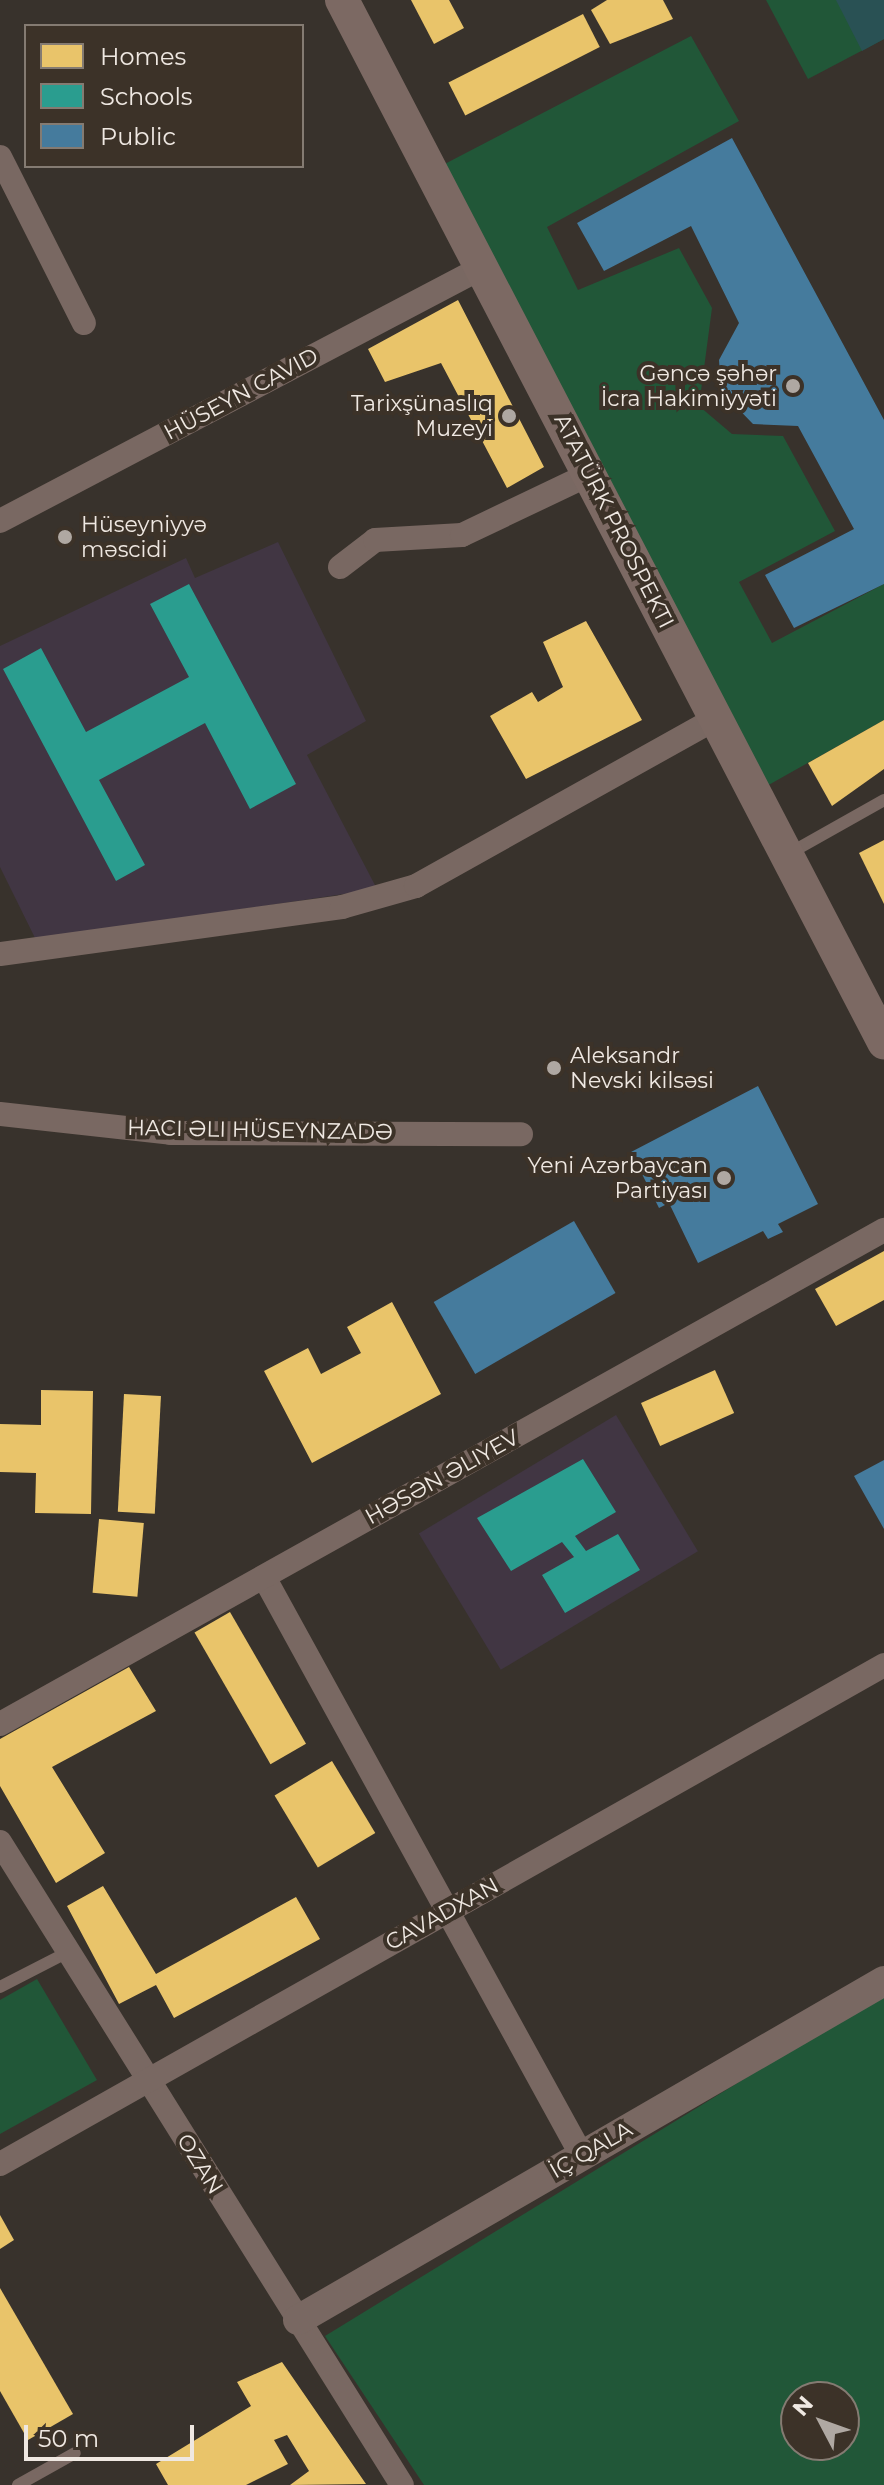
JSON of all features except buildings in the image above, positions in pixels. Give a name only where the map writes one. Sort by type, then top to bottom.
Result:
[{"type":"main road","name":"ATATÜRK PROSPEKTI","points":[[342,0],[884,1042]]},
{"type":"street","points":[[0,157],[84,323]]},
{"type":"street","name":"HÜSEYN CAVID","points":[[0,521],[483,267]]},
{"type":"street","points":[[340,567],[375,540],[462,535],[590,474]]},
{"type":"street","points":[[0,954],[342,907],[416,886],[716,718]]},
{"type":"street","points":[[0,1114],[171,1133],[521,1134]]},
{"type":"street","name":"HƏSƏN ƏLIYEV","points":[[0,1724],[884,1230]]},
{"type":"street","points":[[264,1577],[450,1910],[582,2156]]},
{"type":"street","name":"CAVADXAN","points":[[0,2164],[884,1665]]},
{"type":"street","name":"OZAN","points":[[3,1854],[68,1952],[402,2485]]},
{"type":"street","name":"İÇ QALA","points":[[298,2320],[884,1981]]},
{"type":"lane","points":[[787,854],[884,800]]},
{"type":"lane","points":[[0,1987],[68,1952]]},
{"type":"lane","points":[[18,2485],[75,2453]]},
{"type":"shaded area","points":[[278,542],[366,721],[307,755],[377,889],[36,940],[0,867],[0,646],[186,558],[195,578]]},
{"type":"shaded area","points":[[616,1415],[698,1551],[501,1670],[419,1533]]},
{"type":"green space","points":[[766,0],[884,0],[884,39],[808,79]]},
{"type":"green space","points":[[691,36],[739,121],[547,227],[578,290],[679,248],[712,308],[699,406],[732,434],[783,436],[835,531],[739,582],[772,643],[884,584],[884,720],[765,787],[437,168]]},
{"type":"green space","points":[[37,1979],[97,2080],[0,2134],[0,2000]]},
{"type":"green space","points":[[884,1993],[884,2485],[424,2485],[325,2336]]},
{"type":"water","points":[[836,0],[884,0],[884,39],[862,51]]},
{"type":"place","name":"Gəncə şəhər İcra Hakimiyyəti","points":[[793,386]]},
{"type":"place","name":"Tarixşünaslıq Muzeyi","points":[[509,416]]},
{"type":"place","name":"Hüseyniyyə məscidi","points":[[65,537]]},
{"type":"place","name":"Aleksandr Nevski kilsəsi","points":[[554,1068]]},
{"type":"place","name":"Yeni Azərbaycan Partiyası","points":[[724,1178]]}]
